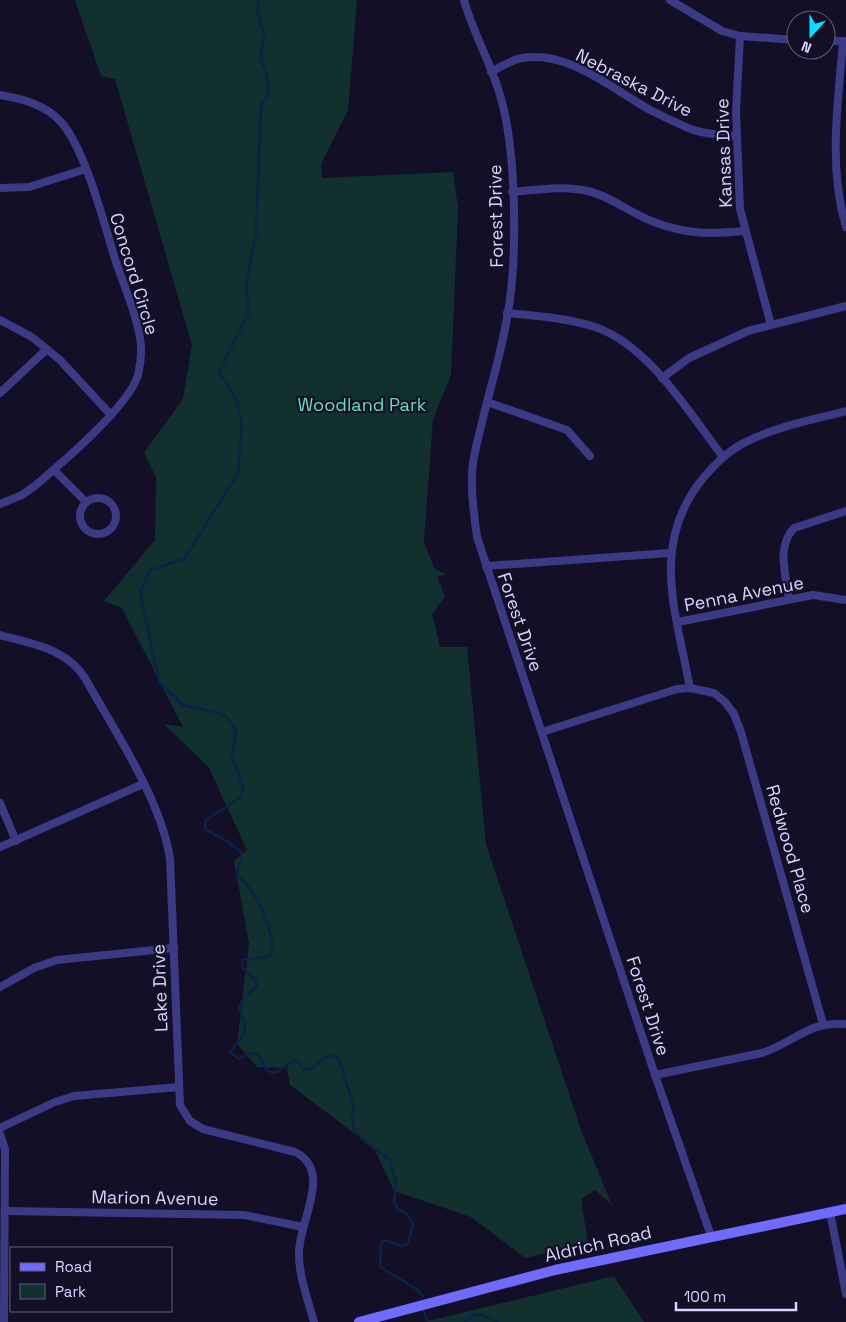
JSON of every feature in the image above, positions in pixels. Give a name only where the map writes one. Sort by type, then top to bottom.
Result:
[{"type":"main road","name":"Aldrich Road","points":[[359,1322],[555,1270],[846,1209]]},
{"type":"street","name":"Forest Drive","points":[[464,0],[469,20],[500,95],[506,123],[512,192],[512,267],[508,313],[472,473],[474,517],[486,566],[655,1075],[711,1236]]},
{"type":"street","points":[[670,0],[711,27],[740,36],[786,39]]},
{"type":"street","name":"Kansas Drive","points":[[740,36],[736,136],[740,209],[771,325]]},
{"type":"street","points":[[844,41],[835,151],[837,188],[846,226]]},
{"type":"street","name":"Nebraska Drive","points":[[491,72],[522,58],[538,58],[566,63],[589,72],[650,110],[690,129],[710,134],[736,136]]},
{"type":"street","name":"Concord Circle","points":[[0,95],[35,104],[57,118],[72,137],[86,169],[141,343],[140,366],[135,385],[125,400],[54,470],[22,495],[0,504]]},
{"type":"street","points":[[0,188],[23,188],[86,169]]},
{"type":"street","points":[[512,192],[548,188],[587,190],[607,197],[653,222],[680,230],[703,235],[745,231]]},
{"type":"street","points":[[662,378],[690,358],[714,345],[748,331],[846,306]]},
{"type":"street","points":[[508,313],[559,318],[596,328],[622,341],[639,354],[662,378],[723,457]]},
{"type":"street","points":[[0,320],[32,337],[47,349],[111,415]]},
{"type":"street","points":[[0,393],[47,349]]},
{"type":"street","points":[[487,402],[566,430],[590,456]]},
{"type":"street","points":[[690,688],[672,583],[670,553],[679,517],[691,492],[723,457],[748,441],[769,432],[846,411]]},
{"type":"street","points":[[54,470],[85,501]]},
{"type":"street","points":[[98,498],[110,503],[116,517],[112,528],[100,534],[89,532],[85,529],[80,518],[85,501],[98,498]]},
{"type":"street","points":[[789,599],[783,551],[788,534],[794,528],[846,511]]},
{"type":"street","points":[[486,566],[670,553]]},
{"type":"street","name":"Penna Avenue","points":[[678,622],[814,595],[846,600]]},
{"type":"street","name":"Lake Drive","points":[[0,635],[44,647],[72,661],[85,678],[158,814],[167,842],[171,873],[180,1106],[194,1125],[208,1131],[295,1152],[306,1159],[312,1169],[314,1180],[299,1246],[299,1263],[314,1322]]},
{"type":"street","name":"Redwood Place","points":[[542,732],[668,692],[690,688],[714,693],[725,702],[734,714],[741,732],[823,1024]]},
{"type":"street","points":[[0,847],[143,784]]},
{"type":"street","points":[[0,803],[16,840]]},
{"type":"street","points":[[0,988],[34,968],[57,960],[174,948]]},
{"type":"street","points":[[655,1075],[762,1053],[774,1049],[815,1026],[846,1024]]},
{"type":"street","points":[[0,1128],[55,1102],[74,1096],[179,1087]]},
{"type":"street","points":[[0,1134],[5,1149],[4,1322]]},
{"type":"street","name":"Marion Avenue","points":[[5,1212],[244,1215],[303,1227]]},
{"type":"street","points":[[830,1212],[846,1294]]},
{"type":"green space","name":"Woodland Park","points":[[75,0],[357,0],[348,110],[321,164],[322,178],[453,172],[458,207],[451,375],[433,419],[424,542],[434,568],[446,575],[437,576],[445,597],[432,614],[440,647],[467,647],[486,844],[581,1130],[612,1205],[595,1190],[581,1199],[588,1243],[525,1258],[471,1217],[394,1191],[374,1148],[290,1085],[287,1068],[257,1067],[237,1044],[249,943],[234,861],[247,850],[209,768],[164,724],[183,727],[122,608],[104,601],[155,540],[156,477],[144,453],[183,399],[192,345],[115,79],[101,76]]},
{"type":"green space","points":[[614,1276],[644,1322],[427,1322],[428,1321]]},
{"type":"waterway","points":[[259,0],[257,10],[264,35],[260,59],[266,71],[269,94],[261,105],[256,232],[246,286],[249,312],[219,372],[234,395],[242,422],[238,473],[185,558],[149,571],[140,593],[159,682],[183,705],[219,713],[228,718],[236,731],[232,756],[243,786],[241,797],[206,820],[205,829],[230,843],[242,853],[237,875],[251,890],[262,909],[272,940],[273,950],[268,957],[242,960],[243,969],[255,979],[257,986],[244,997],[239,1008],[245,1024],[244,1034],[230,1052],[239,1059],[248,1054],[258,1053],[265,1068],[272,1072],[281,1069],[294,1060],[299,1062],[303,1069],[310,1070],[326,1057],[333,1055],[339,1059],[354,1106],[352,1118],[354,1129],[363,1140],[390,1160],[396,1182],[394,1201],[398,1209],[407,1214],[413,1224],[408,1244],[402,1246],[384,1240],[381,1243],[380,1267],[415,1288],[423,1296]]},
{"type":"waterway","points":[[423,1310],[428,1322]]},
{"type":"waterway","points":[[465,1322],[470,1317],[478,1314],[498,1322]]}]
